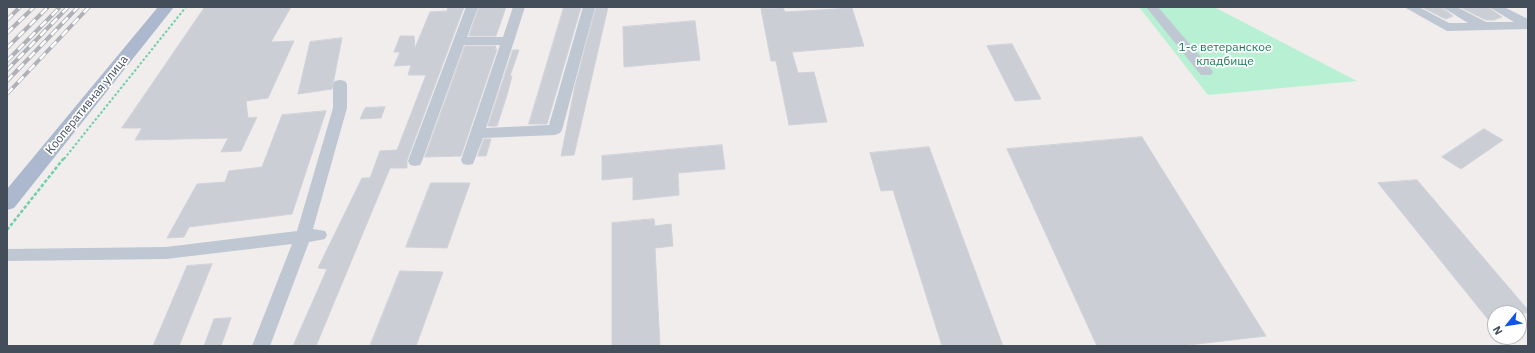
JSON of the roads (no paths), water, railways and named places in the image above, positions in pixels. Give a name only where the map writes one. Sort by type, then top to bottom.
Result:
[{"type":"main road","name":"Кооперативная улица","points":[[7,203],[166,7]]},
{"type":"lane","points":[[415,161],[472,7]]},
{"type":"lane","points":[[468,160],[519,7]]},
{"type":"lane","points":[[476,133],[555,130],[589,7]]},
{"type":"lane","points":[[1152,7],[1206,72]]},
{"type":"lane","points":[[1410,7],[1447,27],[1528,25]]},
{"type":"lane","points":[[1448,7],[1484,26]]},
{"type":"lane","points":[[1495,7],[1528,25]]},
{"type":"lane","points":[[459,41],[507,41]]},
{"type":"lane","points":[[262,346],[303,237],[340,108],[340,84]]},
{"type":"lane","points":[[7,255],[166,253],[319,235]]},
{"type":"railway","points":[[7,20],[20,7]]},
{"type":"railway","points":[[7,33],[34,7]]},
{"type":"railway","points":[[7,48],[48,7]]},
{"type":"railway","points":[[7,70],[68,7]]},
{"type":"railway","points":[[7,81],[78,7]]},
{"type":"railway","points":[[7,94],[89,7]]},
{"type":"railway","points":[[7,61],[59,8]]},
{"type":"park label","name":"1-е ветеранское кладбище","points":[[1225,55]]}]
